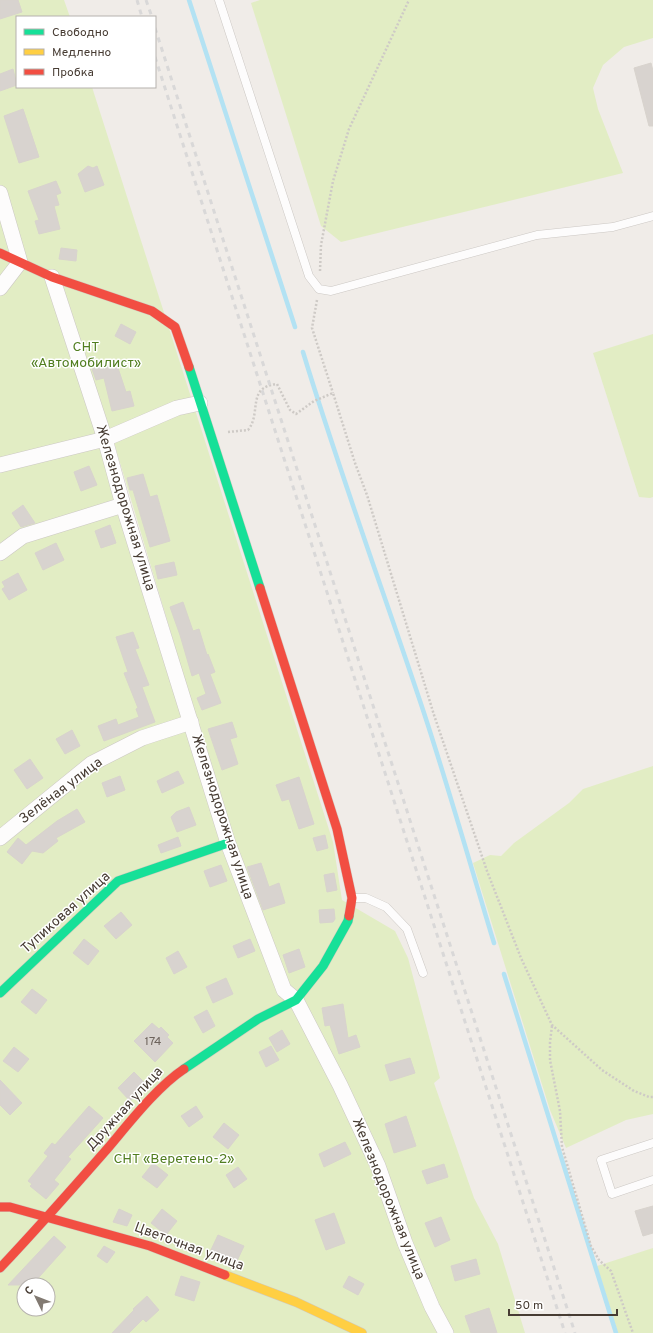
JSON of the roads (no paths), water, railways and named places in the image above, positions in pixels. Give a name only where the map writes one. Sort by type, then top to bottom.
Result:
[{"type":"street","points":[[0,193],[20,262]]},
{"type":"street","points":[[0,253],[52,277],[152,311],[174,327],[211,433],[337,829],[352,898],[348,921],[323,966],[296,1000]]},
{"type":"street","points":[[0,288],[20,262]]},
{"type":"street","name":"Железнодорожная улица","points":[[52,277],[105,439],[123,505],[228,843],[284,990],[296,1000],[340,1085],[378,1166],[405,1243],[432,1307],[446,1333]]},
{"type":"street","points":[[0,465],[105,439],[177,408],[200,403]]},
{"type":"street","points":[[0,553],[23,536],[123,505]]},
{"type":"street","name":"Зелёная улица","points":[[0,838],[91,764],[142,738],[191,722]]},
{"type":"street","name":"Тупиковая улица","points":[[0,993],[118,882],[228,843]]},
{"type":"street","name":"Дружная улица","points":[[0,1268],[48,1217],[137,1114],[173,1076],[258,1020],[296,1000]]},
{"type":"street","name":"Цветочная улица","points":[[0,1207],[48,1217],[150,1246],[296,1302],[362,1333]]},
{"type":"lane","points":[[219,0],[309,276],[319,289],[331,291],[537,235],[613,228],[653,216]]},
{"type":"lane","points":[[352,898],[366,898],[386,907],[407,928],[423,973]]},
{"type":"lane","points":[[653,1143],[601,1160],[612,1194],[653,1180]]},
{"type":"waterway","points":[[189,0],[295,327]]},
{"type":"waterway","points":[[303,352],[317,398],[433,742],[494,943]]},
{"type":"waterway","points":[[504,974],[616,1333]]},
{"type":"railway","points":[[137,0],[142,16]]},
{"type":"railway","points":[[146,0],[152,16]]},
{"type":"railway","points":[[156,31],[575,1333]]},
{"type":"railway","points":[[156,60],[565,1333]]},
{"type":"park label","name":"СНТ «Автомобилист»","points":[[86,356]]},
{"type":"park label","name":"СНТ «Веретено-2»","points":[[174,1159]]}]
